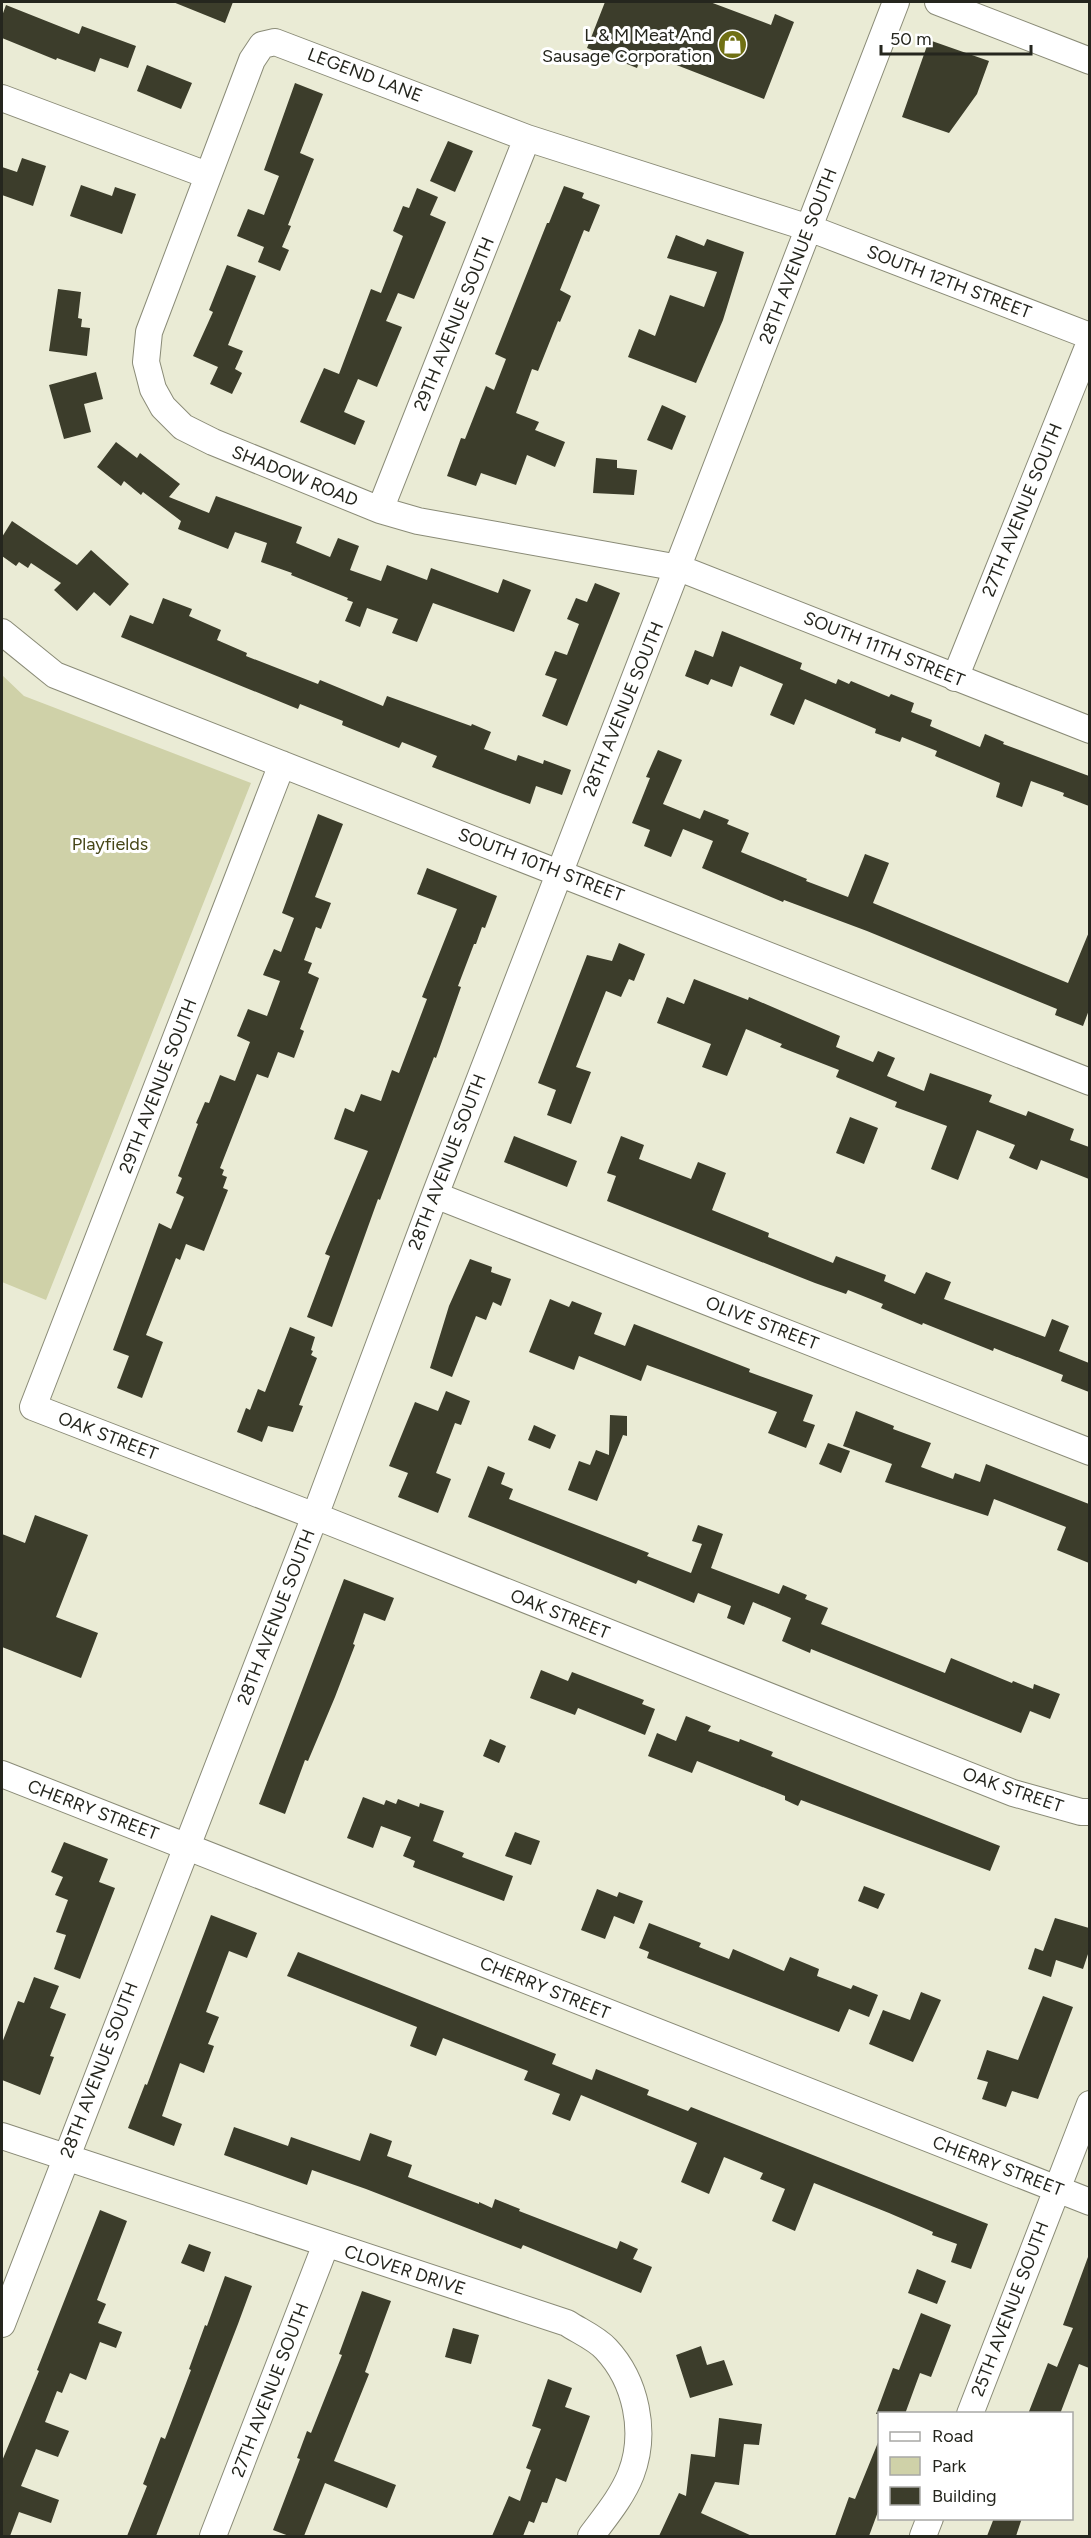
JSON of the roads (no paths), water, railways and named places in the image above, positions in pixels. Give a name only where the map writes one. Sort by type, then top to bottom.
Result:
[{"type":"street","name":"28TH AVENUE SOUTH","points":[[2,2324],[315,1516],[558,872],[679,568],[896,2]]},
{"type":"street","points":[[938,2],[1089,61]]},
{"type":"street","name":"LEGEND LANE","points":[[207,175],[252,60],[262,45],[275,42],[528,138],[808,228]]},
{"type":"street","points":[[2,98],[207,175]]},
{"type":"street","name":"29TH AVENUE SOUTH","points":[[380,510],[528,138]]},
{"type":"street","name":"SHADOW ROAD","points":[[207,175],[149,332],[146,362],[153,389],[163,407],[183,427],[213,442],[380,510],[418,521],[679,568]]},
{"type":"street","name":"SOUTH 12TH STREET","points":[[808,228],[1089,336]]},
{"type":"street","name":"27TH AVENUE SOUTH","points":[[955,678],[1089,342]]},
{"type":"street","name":"SOUTH 11TH STREET","points":[[679,568],[1089,730]]},
{"type":"street","name":"SOUTH 10TH STREET","points":[[2,632],[56,675],[1089,1082]]},
{"type":"street","name":"29TH AVENUE SOUTH","points":[[33,1407],[282,764]]},
{"type":"street","name":"OLIVE STREET","points":[[435,1195],[1089,1452]]},
{"type":"street","name":"OAK STREET","points":[[33,1407],[315,1516],[1013,1793],[1081,1812],[1089,1812]]},
{"type":"street","name":"CHERRY STREET","points":[[2,1774],[1089,2202]]},
{"type":"street","name":"25TH AVENUE SOUTH","points":[[971,2412],[1089,2104]]},
{"type":"street","name":"CLOVER DRIVE","points":[[2,2136],[64,2159],[567,2323],[605,2348],[626,2377],[636,2407],[638,2439],[631,2474],[613,2507],[591,2536]]},
{"type":"street","name":"27TH AVENUE SOUTH","points":[[213,2536],[326,2244]]},
{"type":"street","points":[[923,2536],[929,2520]]},
{"type":"place","name":"L & M Meat And Sausage Corporation","points":[[733,45]]},
{"type":"park label","name":"Playfields","points":[[110,844]]}]
